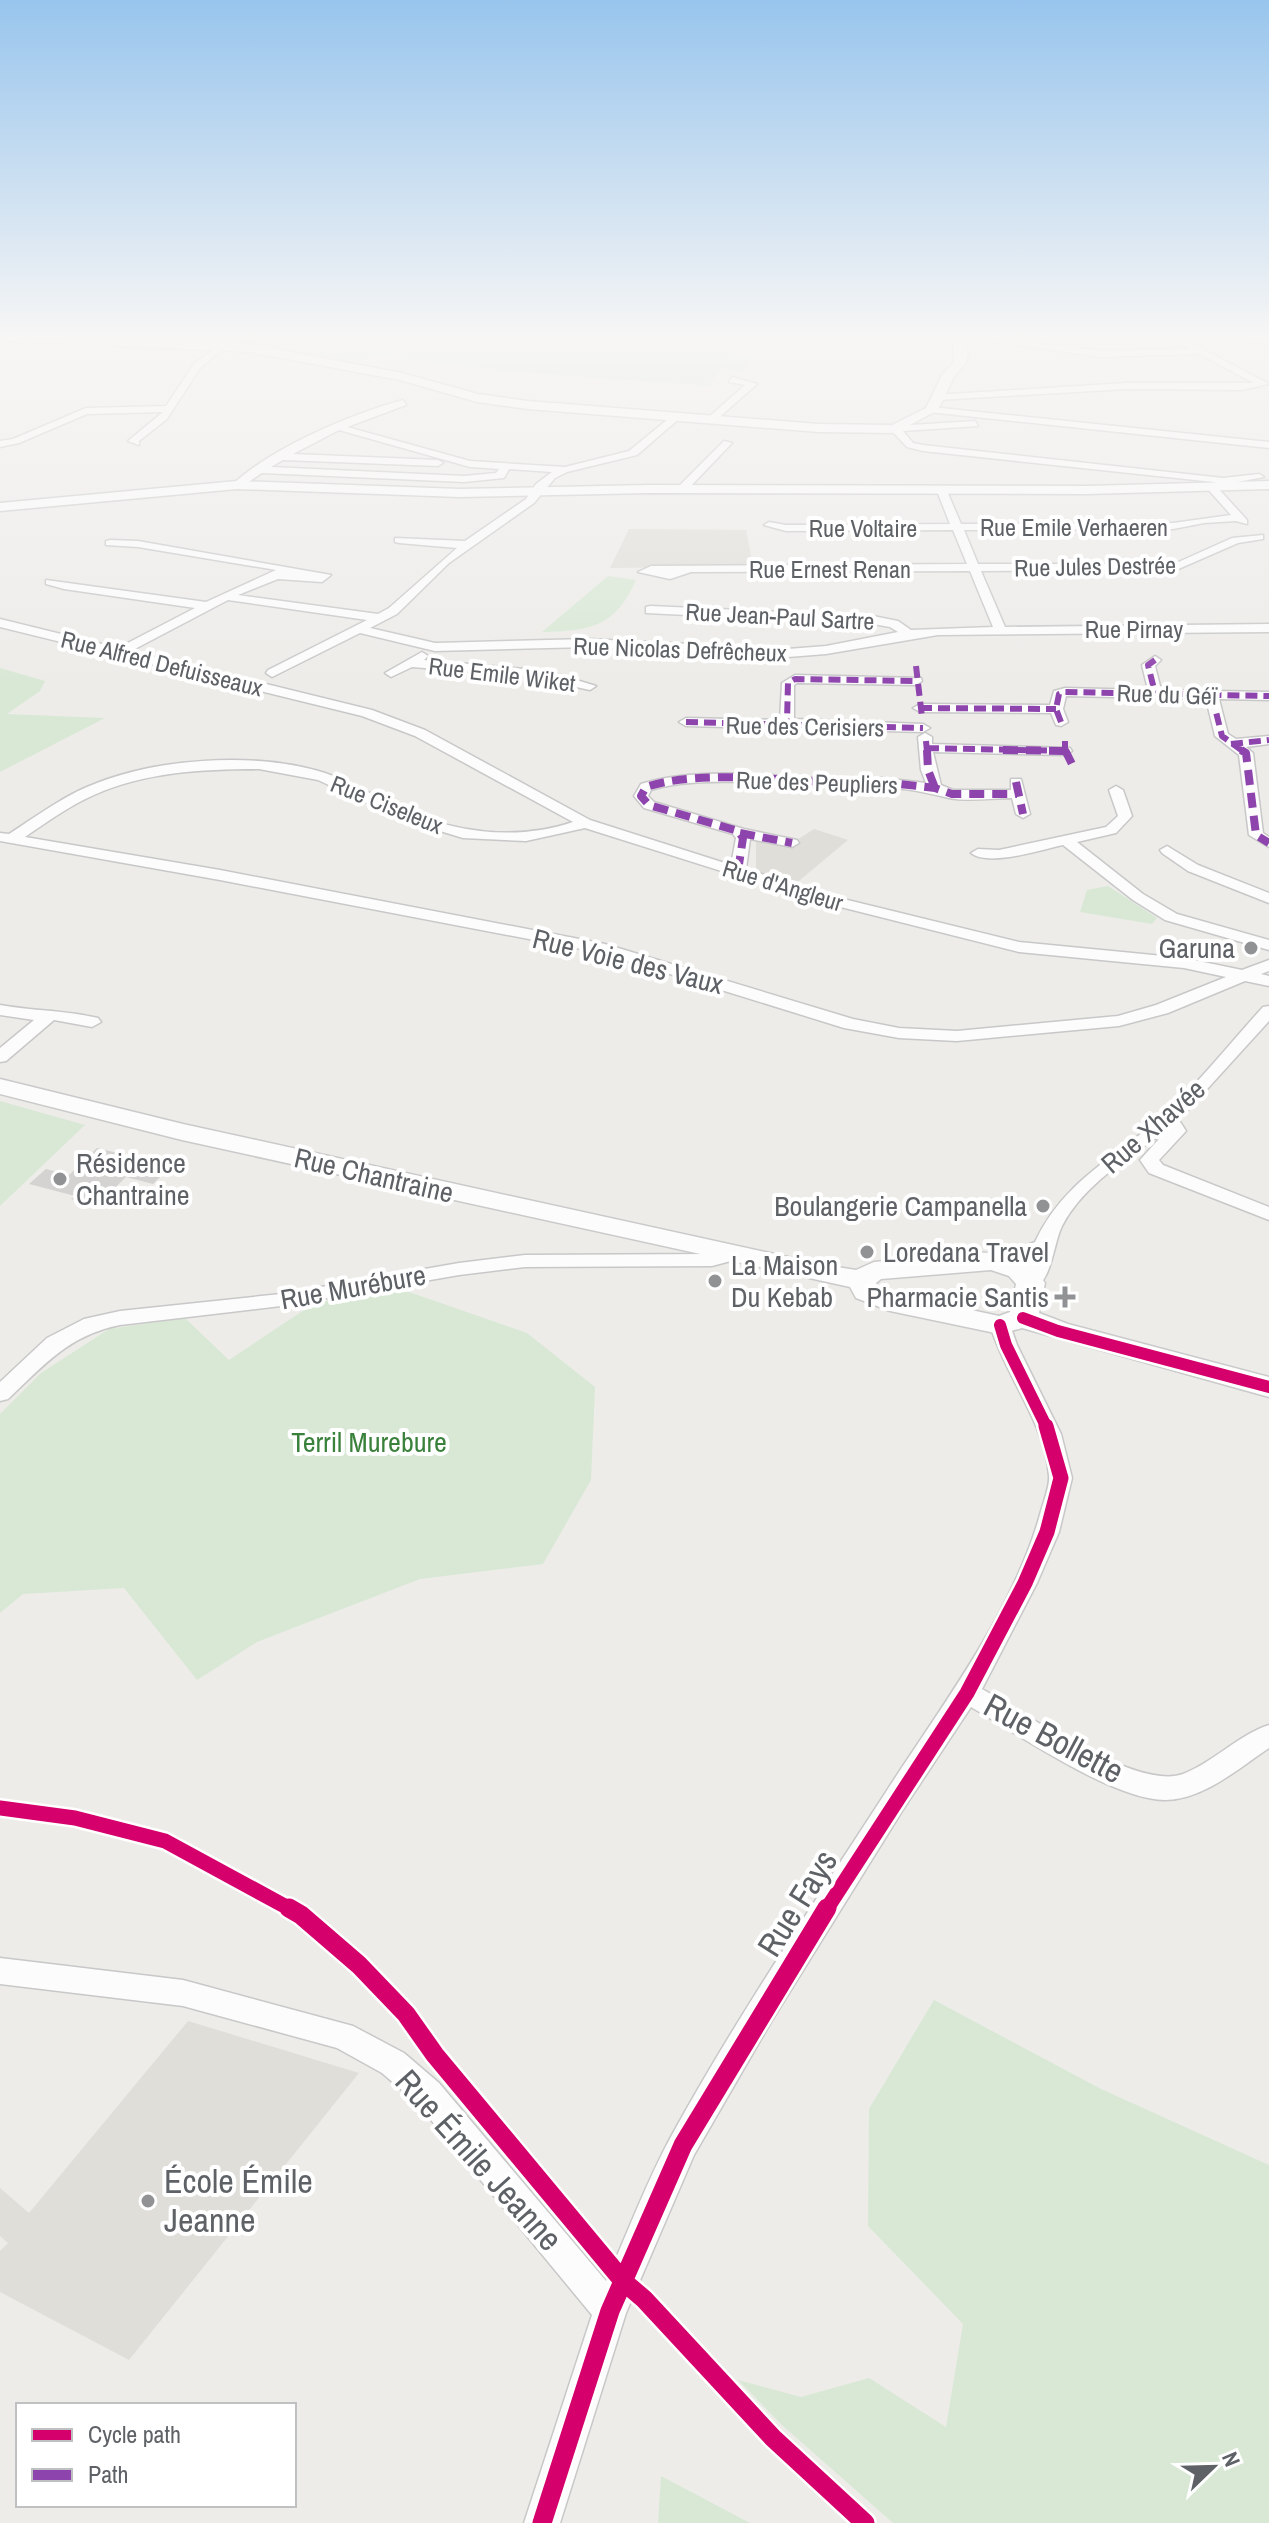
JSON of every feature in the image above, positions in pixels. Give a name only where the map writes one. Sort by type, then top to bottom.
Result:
[{"type":"street","points":[[237,485],[293,451]]},
{"type":"street","points":[[417,451],[470,464]]},
{"type":"street","points":[[282,457],[562,469],[620,458],[636,451]]},
{"type":"street","points":[[682,489],[719,451]]},
{"type":"street","points":[[945,451],[1221,485]]},
{"type":"street","points":[[260,470],[464,479],[500,476],[505,467]]},
{"type":"street","points":[[272,673],[297,657],[393,611],[445,561],[530,501],[535,491],[562,469]]},
{"type":"street","points":[[0,507],[237,485],[460,493],[682,489],[942,491],[1221,485],[1263,480]]},
{"type":"street","points":[[1221,485],[1238,518],[1269,546]]},
{"type":"street","points":[[942,491],[1000,630]]},
{"type":"street","name":"Rue Emile Verhaeren","points":[[957,528],[1173,526],[1238,518]]},
{"type":"street","name":"Rue Voltaire","points":[[769,525],[786,528],[957,528]]},
{"type":"street","name":"Rue Jules Destrée","points":[[973,568],[1176,567],[1236,540],[1259,537]]},
{"type":"street","points":[[399,540],[468,545]]},
{"type":"street","points":[[110,543],[138,544],[281,572],[224,596],[120,652]]},
{"type":"street","name":"Rue Ernest Renan","points":[[687,570],[973,568]]},
{"type":"street","points":[[50,582],[208,606]]},
{"type":"street","points":[[224,596],[380,618]]},
{"type":"street","name":"Rue Jean-Paul Sartre","points":[[650,610],[880,621],[894,624],[907,633]]},
{"type":"street","name":"Rue Alfred Defuisseaux","points":[[0,623],[324,703]]},
{"type":"street","name":"Rue Pirnay","points":[[1000,630],[1269,628]]},
{"type":"street","name":"Rue Nicolas Defrêcheux","points":[[360,629],[435,647],[589,643],[815,653],[907,633],[1000,630]]},
{"type":"street","name":"Rue Emile Wiket","points":[[391,673],[413,663],[435,647]]},
{"type":"street","points":[[1155,660],[1148,665],[1155,693]]},
{"type":"street","name":"Rue Emile Wiket","points":[[413,663],[527,674],[573,680],[590,686]]},
{"type":"street","points":[[916,666],[928,770],[935,788]]},
{"type":"street","points":[[797,724],[787,721],[788,683],[795,679],[916,681]]},
{"type":"street","name":"Rue du Géï","points":[[920,708],[1059,715],[1059,694],[1065,692],[1269,696]]},
{"type":"street","points":[[1212,696],[1222,736],[1246,753],[1256,835],[1269,843]]},
{"type":"street","name":"Rue d'Angleur","points":[[324,703],[367,713],[420,733],[585,823],[818,897],[1019,947],[1184,963],[1269,981]]},
{"type":"street","name":"Rue des Cerisiers","points":[[686,722],[923,728]]},
{"type":"street","points":[[1231,744],[1269,740]]},
{"type":"street","points":[[927,748],[1067,752]]},
{"type":"street","name":"Rue Ciseleux","points":[[6,837],[100,787],[161,771],[234,765],[303,771],[349,785],[422,823],[450,830],[490,836],[526,836],[553,833],[585,823]]},
{"type":"street","name":"Rue des Peupliers","points":[[740,833],[649,805],[641,796],[646,787],[664,781],[882,782],[935,788],[952,794],[1017,788],[1023,814]]},
{"type":"street","points":[[978,853],[999,854],[1111,830],[1125,816],[1116,790]]},
{"type":"street","points":[[740,833],[792,843]]},
{"type":"street","points":[[738,871],[743,838],[740,833]]},
{"type":"street","name":"Rue Voie des Vaux","points":[[6,837],[605,949],[850,1024],[899,1033],[957,1036],[1119,1021],[1162,1009],[1269,965]]},
{"type":"street","points":[[1067,841],[1138,897],[1171,917],[1269,945]]},
{"type":"street","points":[[1167,850],[1193,868],[1269,898]]},
{"type":"street","points":[[0,1010],[27,1015],[51,1014],[92,1022]]},
{"type":"street","name":"Rue Xhavée","points":[[1031,1283],[1036,1277],[1043,1246],[1054,1222],[1073,1197],[1170,1119],[1269,1011]]},
{"type":"street","points":[[0,1057],[51,1014]]},
{"type":"street","name":"Rue Chantraine","points":[[0,1086],[182,1132],[861,1280]]},
{"type":"street","points":[[1170,1119],[1177,1131],[1149,1160],[1156,1169],[1269,1214]]},
{"type":"street","points":[[1043,1246],[1011,1259],[874,1271],[861,1280],[866,1292],[890,1302],[1009,1329],[1058,1331],[1269,1387]]},
{"type":"street","name":"Rue Murébure","points":[[0,1394],[54,1343],[91,1324],[120,1318],[281,1300],[459,1269],[525,1261],[712,1260],[741,1256]]},
{"type":"street","points":[[993,1261],[1019,1270],[1031,1283],[1009,1329]]},
{"type":"street","name":"Rue Fays","points":[[542,2523],[610,2311],[683,2145],[862,1852],[967,1693],[1025,1583],[1047,1532],[1061,1478],[1050,1434],[1009,1329]]},
{"type":"street","name":"Rue Bollette","points":[[967,1693],[1115,1775],[1164,1789],[1194,1781],[1269,1735]]},
{"type":"street","name":"Rue Émile Jeanne","points":[[0,1971],[183,1993],[343,2036],[393,2063],[428,2093],[610,2311]]},
{"type":"shaded area","points":[[629,529],[746,530],[753,566],[610,568]]},
{"type":"shaded area","points":[[814,829],[848,840],[794,885],[756,872],[756,841],[770,839],[789,845]]},
{"type":"shaded area","name":"École Émile Jeanne","points":[[188,2021],[359,2073],[129,2360],[0,2292],[0,2251],[8,2243],[0,2236],[0,2188],[29,2213]]},
{"type":"green space","points":[[608,576],[636,580],[628,596],[610,617],[588,628],[542,632]]},
{"type":"green space","points":[[0,668],[45,681],[40,691],[7,714],[105,718],[0,772]]},
{"type":"green space","points":[[1108,886],[1157,918],[1152,924],[1080,912],[1087,890]]},
{"type":"green space","points":[[0,1101],[85,1125],[0,1206]]},
{"type":"green space","name":"Terril Murebure","points":[[406,1291],[527,1333],[595,1387],[591,1480],[543,1564],[420,1579],[257,1642],[197,1680],[124,1588],[23,1594],[0,1613],[0,1414],[41,1373],[109,1329],[185,1318],[229,1360],[316,1302]]},
{"type":"green space","points":[[934,2000],[1101,2089],[1269,2165],[1269,2523],[893,2523],[782,2425],[738,2380],[801,2397],[869,2378],[946,2427],[963,2324],[868,2226],[869,2109]]},
{"type":"green space","points":[[661,2476],[750,2523],[658,2523]]},
{"type":"building","name":"Résidence Chantraine","points":[[97,1148],[171,1166],[153,1184],[126,1177],[96,1206],[71,1199],[75,1196],[29,1184],[46,1169],[69,1175]]},
{"type":"marked path","points":[[1155,660],[1148,665],[1155,693]]},
{"type":"marked path","points":[[916,666],[922,717]]},
{"type":"marked path","points":[[797,724],[787,721],[788,683],[795,679],[916,681]]},
{"type":"marked path","points":[[1061,722],[1056,709],[1059,694],[1065,692],[1269,696]]},
{"type":"marked path","points":[[1212,696],[1222,736],[1246,753],[1256,835],[1269,843]]},
{"type":"marked path","points":[[920,708],[1056,709]]},
{"type":"marked path","points":[[686,722],[923,728]]},
{"type":"marked path","points":[[1231,744],[1269,740]]},
{"type":"marked path","points":[[926,741],[928,770],[935,788]]},
{"type":"marked path","points":[[1065,741],[1065,751],[1072,764]]},
{"type":"marked path","points":[[927,748],[1065,751]]},
{"type":"marked path","points":[[738,871],[743,838],[738,831],[649,805],[641,796],[646,787],[664,781],[733,779],[862,785],[882,782],[935,788],[952,794],[1017,794]]},
{"type":"marked path","points":[[1016,782],[1023,814]]},
{"type":"marked path","points":[[740,833],[792,843]]},
{"type":"cycle path","points":[[1023,1318],[1058,1331],[1269,1387]]},
{"type":"cycle path","points":[[542,2523],[610,2311],[683,2145],[761,2013],[895,1800],[967,1693],[1025,1583],[1047,1532],[1061,1478],[1050,1434],[1006,1345],[1000,1325]]},
{"type":"cycle path","points":[[0,1808],[75,1818],[165,1841],[301,1915],[359,1965],[406,2014],[435,2055],[624,2282],[644,2299],[773,2438],[865,2523]]},
{"type":"place","name":"Garuna","points":[[1251,948]]},
{"type":"place","name":"Résidence Chantraine","points":[[60,1179]]},
{"type":"place","name":"Boulangerie Campanella","points":[[1043,1206]]},
{"type":"place","name":"Loredana Travel","points":[[867,1252]]},
{"type":"place","name":"La Maison Du Kebab","points":[[715,1281]]},
{"type":"place","name":"Pharmacie Santis","points":[[1065,1297]]},
{"type":"place","name":"École Émile Jeanne","points":[[148,2201]]}]
